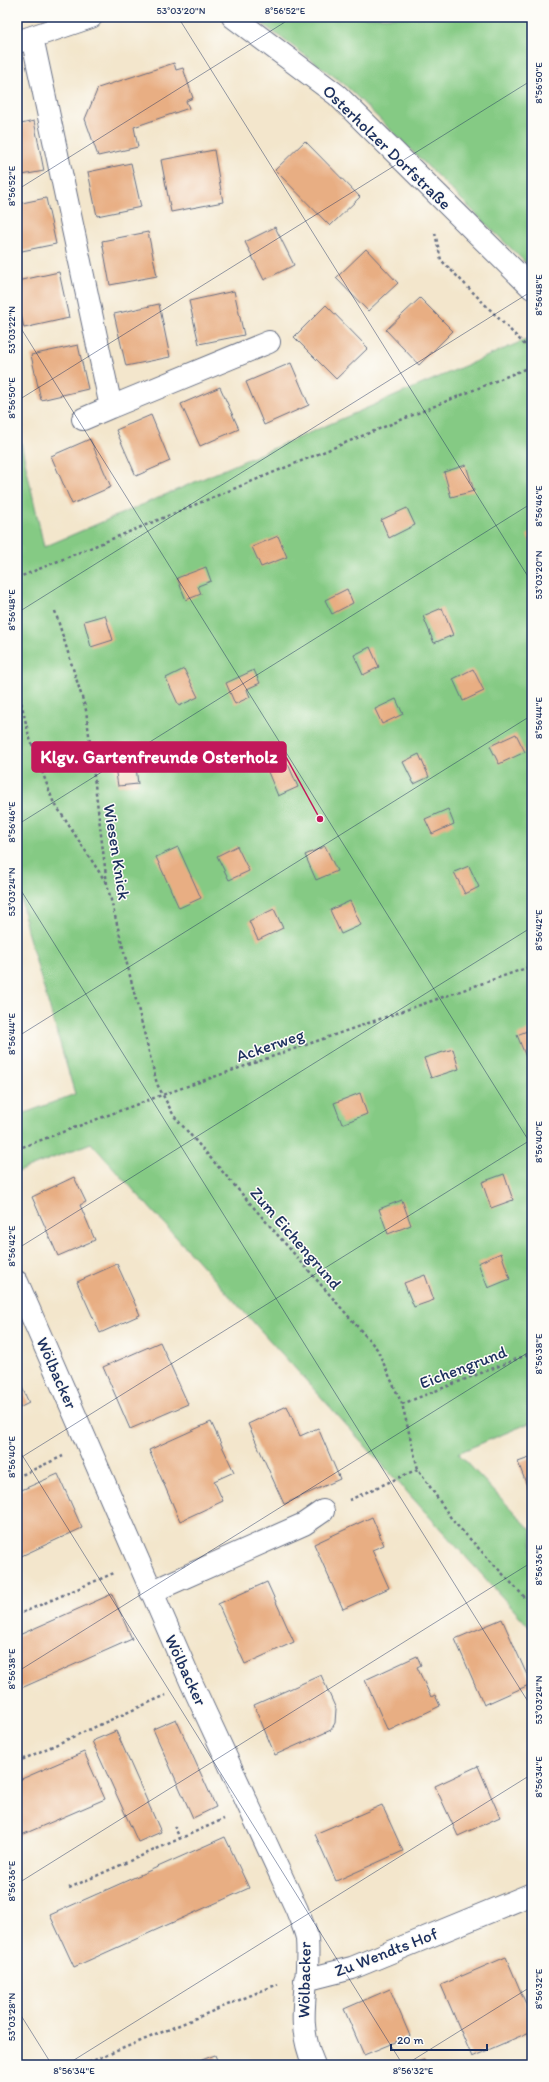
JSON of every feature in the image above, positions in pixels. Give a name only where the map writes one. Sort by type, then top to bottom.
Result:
[{"type":"street","points":[[91,17],[25,40],[111,407]]},
{"type":"street","name":"Osterholzer Dorfstraße","points":[[232,17],[337,95],[532,288]]},
{"type":"street","points":[[84,419],[269,342]]},
{"type":"street","name":"Wölbacker","points":[[17,1282],[192,1684],[297,1910],[307,1938],[302,2019],[304,2035],[314,2065]]},
{"type":"street","points":[[151,1592],[304,1524],[323,1511]]},
{"type":"street","name":"Zu Wendts Hof","points":[[305,1980],[352,1968],[532,1894]]},
{"type":"path","points":[[433,226],[441,260],[532,352]]},
{"type":"path","points":[[17,578],[532,366]]},
{"type":"path","name":"Wiesen Knick","points":[[55,611],[86,710],[107,884],[157,1084],[162,1095]]},
{"type":"path","points":[[17,684],[28,736],[53,801],[107,884]]},
{"type":"path","name":"Ackerweg","points":[[17,1149],[162,1095],[532,966]]},
{"type":"path","name":"Zum Eichengrund","points":[[162,1095],[174,1116],[377,1349],[402,1404],[418,1469]]},
{"type":"path","name":"Eichengrund","points":[[402,1404],[532,1353]]},
{"type":"path","points":[[17,1476],[88,1444]]},
{"type":"path","points":[[323,1511],[418,1469],[453,1521],[532,1605]]},
{"type":"path","points":[[17,1615],[138,1562]]},
{"type":"path","points":[[17,1762],[192,1684]]},
{"type":"path","points":[[69,1888],[249,1808]]},
{"type":"path","points":[[174,1826],[180,1838]]},
{"type":"path","points":[[83,2065],[276,1984],[305,1980]]},
{"type":"green space","points":[[253,17],[532,17],[532,269],[343,83]]},
{"type":"green space","points":[[532,337],[532,1422],[458,1453],[532,1531],[532,1630],[91,1143],[17,1172],[17,1116],[75,1094],[27,931],[17,876],[17,425],[44,547]]},
{"type":"building","points":[[174,63],[176,70],[183,68],[193,98],[186,101],[189,108],[134,127],[138,147],[98,156],[85,119],[98,88]]},
{"type":"building","points":[[34,121],[44,171],[17,176],[17,125]]},
{"type":"building","points":[[305,141],[360,197],[330,226],[275,170]]},
{"type":"building","points":[[214,150],[223,202],[171,212],[161,160]]},
{"type":"building","points":[[131,163],[141,207],[97,216],[88,172]]},
{"type":"building","points":[[46,198],[56,244],[17,252],[17,204]]},
{"type":"building","points":[[275,227],[294,265],[264,280],[245,242]]},
{"type":"building","points":[[148,232],[157,276],[110,285],[102,241]]},
{"type":"building","points":[[366,249],[398,283],[368,311],[336,278]]},
{"type":"building","points":[[59,272],[69,318],[24,328],[17,296],[17,281]]},
{"type":"building","points":[[234,291],[244,335],[199,344],[189,301]]},
{"type":"building","points":[[420,298],[453,331],[419,365],[386,330]]},
{"type":"building","points":[[159,304],[170,357],[126,366],[114,314]]},
{"type":"building","points":[[326,305],[368,348],[336,379],[294,337]]},
{"type":"building","points":[[78,345],[88,389],[41,400],[31,355]]},
{"type":"building","points":[[291,363],[309,405],[264,425],[246,382]]},
{"type":"building","points":[[220,387],[239,429],[200,446],[181,404]]},
{"type":"building","points":[[151,415],[170,461],[136,476],[116,430]]},
{"type":"building","points":[[90,439],[111,487],[72,504],[51,456]]},
{"type":"building","points":[[466,465],[474,491],[451,497],[444,472]]},
{"type":"building","points":[[407,508],[415,525],[389,538],[381,520]]},
{"type":"building","points":[[532,533],[532,545],[527,535]]},
{"type":"building","points":[[278,536],[287,557],[261,567],[252,547]]},
{"type":"building","points":[[206,567],[211,581],[198,586],[201,594],[186,600],[177,578]]},
{"type":"building","points":[[347,589],[353,603],[332,614],[325,600]]},
{"type":"building","points":[[442,608],[453,635],[434,643],[423,616]]},
{"type":"building","points":[[105,615],[113,640],[91,647],[84,621]]},
{"type":"building","points":[[370,647],[379,667],[363,675],[354,655]]},
{"type":"building","points":[[184,669],[198,697],[179,706],[166,678]]},
{"type":"building","points":[[473,669],[484,691],[463,701],[453,679]]},
{"type":"building","points":[[254,670],[260,683],[247,689],[250,697],[235,704],[226,683]]},
{"type":"building","points":[[396,699],[403,714],[382,724],[375,709]]},
{"type":"building","points":[[516,734],[525,752],[499,764],[490,746]]},
{"type":"building","points":[[419,754],[429,777],[414,784],[403,762]]},
{"type":"building","points":[[135,758],[138,784],[118,786],[114,761]]},
{"type":"building","points":[[288,764],[298,787],[278,796],[268,772]]},
{"type":"building","points":[[448,809],[454,824],[432,834],[425,819]]},
{"type":"building","points":[[237,846],[249,871],[229,880],[217,856]]},
{"type":"building","points":[[325,846],[337,871],[316,880],[305,855]]},
{"type":"building","points":[[178,847],[201,898],[179,908],[156,857]]},
{"type":"building","points":[[469,866],[479,887],[465,894],[454,872]]},
{"type":"building","points":[[350,901],[361,925],[341,934],[330,910]]},
{"type":"building","points":[[274,909],[283,928],[258,940],[249,921]]},
{"type":"building","points":[[532,1029],[532,1054],[526,1057],[517,1035]]},
{"type":"building","points":[[453,1049],[459,1069],[431,1078],[424,1058]]},
{"type":"building","points":[[360,1093],[367,1114],[342,1124],[334,1103]]},
{"type":"building","points":[[504,1174],[513,1200],[491,1208],[482,1182]]},
{"type":"building","points":[[74,1177],[86,1202],[80,1205],[95,1240],[58,1256],[32,1197]]},
{"type":"building","points":[[402,1200],[411,1225],[388,1234],[379,1209]]},
{"type":"building","points":[[501,1253],[510,1279],[488,1288],[478,1263]]},
{"type":"building","points":[[117,1264],[140,1315],[100,1333],[77,1282]]},
{"type":"building","points":[[425,1275],[434,1300],[414,1307],[404,1283]]},
{"type":"building","points":[[160,1342],[188,1404],[130,1429],[103,1367]]},
{"type":"building","points":[[17,1376],[29,1403],[17,1409]]},
{"type":"building","points":[[287,1406],[300,1436],[318,1428],[340,1479],[284,1504],[248,1424]]},
{"type":"building","points":[[211,1422],[234,1472],[214,1481],[223,1501],[180,1521],[149,1450]]},
{"type":"building","points":[[532,1457],[532,1499],[518,1462]]},
{"type":"building","points":[[58,1474],[82,1528],[17,1558],[17,1492]]},
{"type":"building","points":[[372,1517],[384,1545],[372,1550],[389,1588],[343,1609],[314,1544]]},
{"type":"building","points":[[267,1582],[294,1642],[245,1664],[218,1604]]},
{"type":"building","points":[[112,1594],[132,1639],[17,1690],[17,1636]]},
{"type":"building","points":[[502,1619],[531,1684],[484,1705],[455,1639]]},
{"type":"building","points":[[417,1656],[421,1665],[417,1667],[431,1697],[435,1695],[440,1706],[388,1731],[365,1680]]},
{"type":"building","points":[[321,1675],[336,1709],[335,1723],[331,1730],[275,1755],[254,1705]]},
{"type":"building","points":[[176,1719],[216,1807],[193,1818],[153,1729]]},
{"type":"building","points":[[116,1731],[161,1832],[138,1842],[92,1741]]},
{"type":"building","points":[[84,1752],[105,1799],[17,1837],[17,1781]]},
{"type":"building","points":[[478,1766],[500,1817],[458,1836],[435,1786]]},
{"type":"building","points":[[382,1805],[403,1851],[336,1881],[315,1834]]},
{"type":"building","points":[[225,1837],[249,1888],[74,1967],[50,1915]]},
{"type":"building","points":[[506,1957],[532,2018],[532,2031],[472,2057],[441,1985]]},
{"type":"building","points":[[390,1989],[410,2036],[364,2055],[344,2009]]},
{"type":"building","points":[[215,2055],[219,2065],[189,2065]]},
{"type":"building","points":[[424,2060],[426,2065],[411,2065]]},
{"type":"place","name":"Klgv. Gartenfreunde Osterholz","points":[[320,819]]}]
